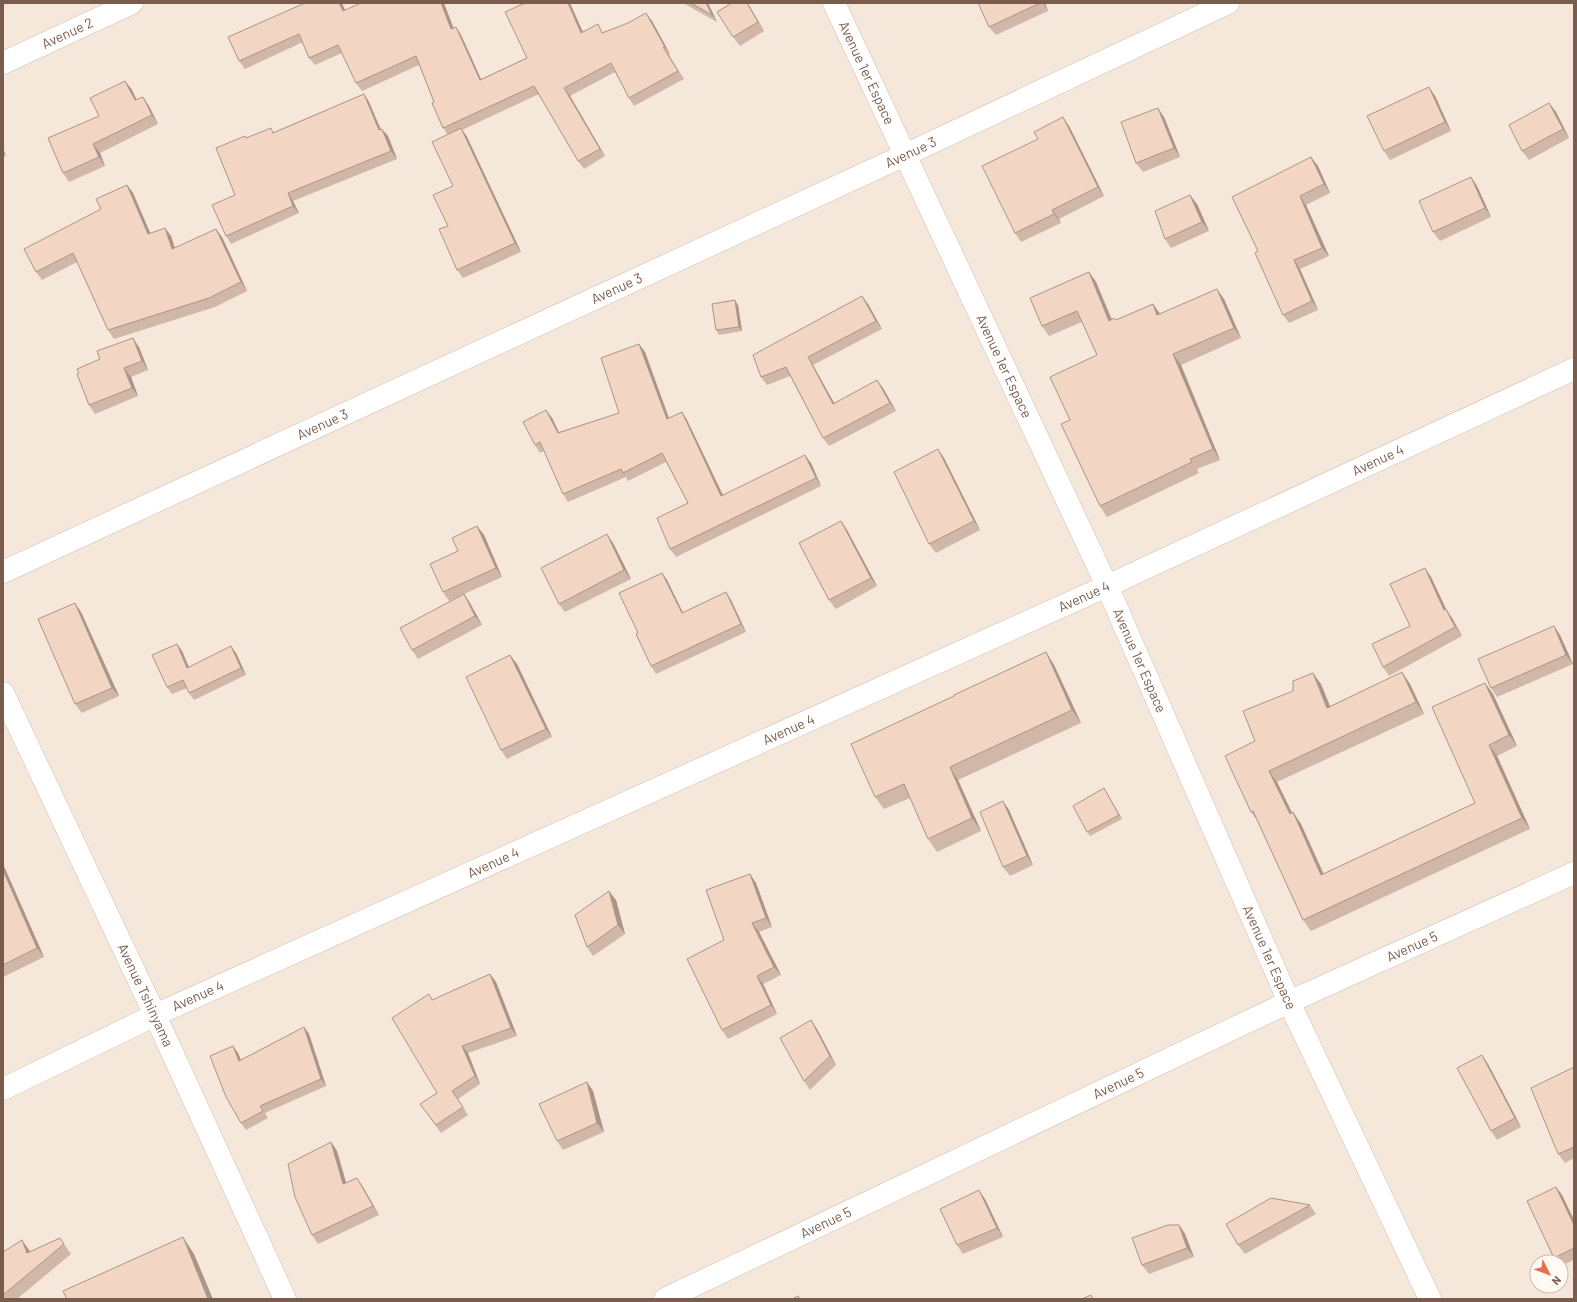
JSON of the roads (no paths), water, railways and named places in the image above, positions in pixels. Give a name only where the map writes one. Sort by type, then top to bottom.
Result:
[{"type":"street","name":"Avenue 2","points":[[3,63],[132,3]]},
{"type":"street","name":"Avenue 1er Espace","points":[[834,3],[1107,586],[1289,1002],[1430,1299]]},
{"type":"street","name":"Avenue 3","points":[[3,572],[905,155],[1228,3]]},
{"type":"street","name":"Avenue 4","points":[[3,1089],[155,1015],[1107,586],[1574,369]]},
{"type":"street","name":"Avenue Tshinyama","points":[[3,693],[155,1015],[285,1299]]},
{"type":"street","name":"Avenue 5","points":[[665,1299],[1289,1002],[1574,874]]}]
